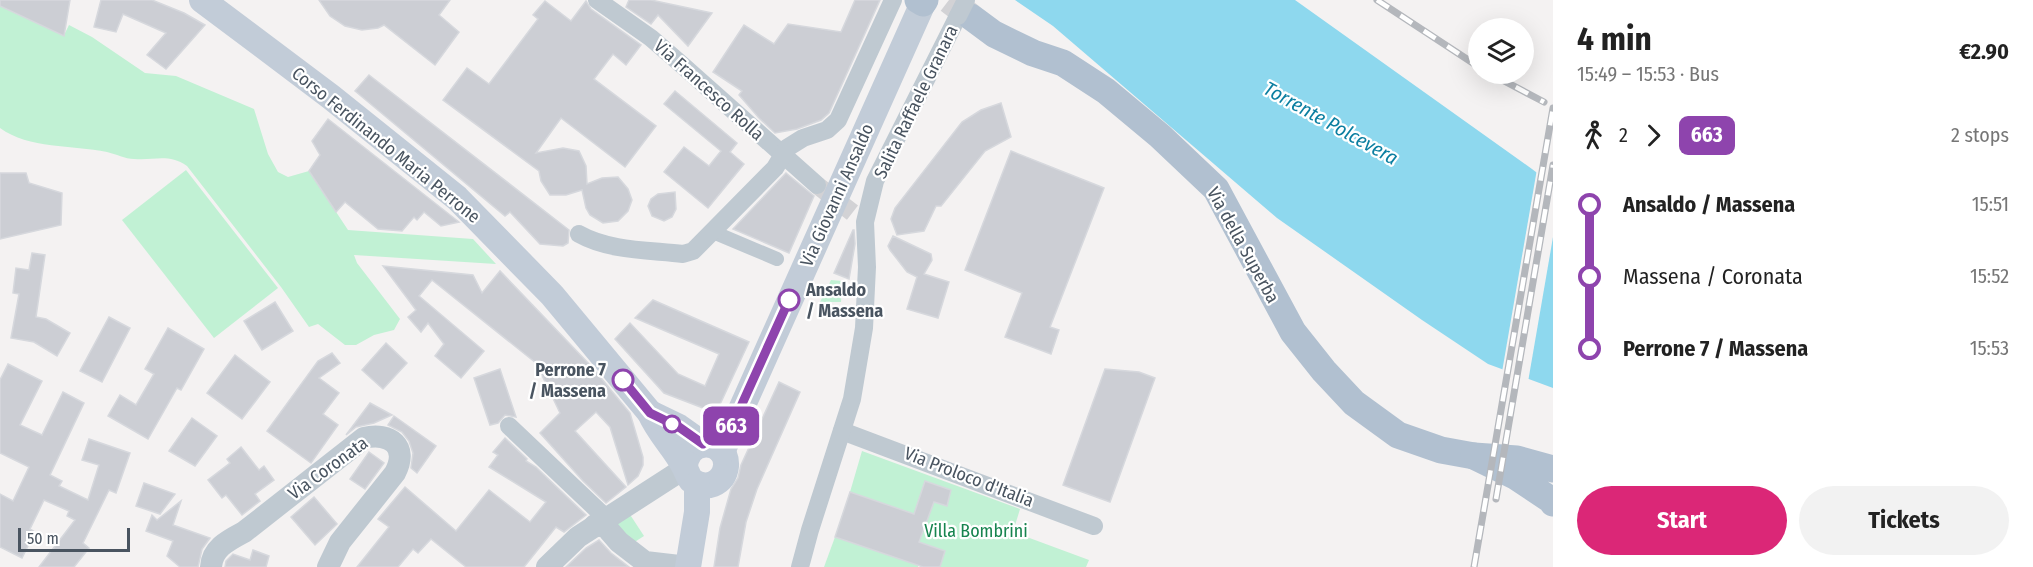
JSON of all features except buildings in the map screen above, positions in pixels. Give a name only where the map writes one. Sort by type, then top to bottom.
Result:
[{"type":"main road","name":"Corso Ferdinando Maria Perrone","points":[[202,0],[331,97],[457,198],[552,295],[662,422]]},
{"type":"main road","name":"Via Giovanni Ansaldo","points":[[712,448],[733,424],[911,31],[922,1]]},
{"type":"main road","name":"Via della Superba","points":[[965,11],[994,34],[1063,63],[1106,91],[1160,136],[1215,189],[1293,332],[1354,404],[1398,435],[1441,450],[1474,456],[1516,459],[1553,469]]},
{"type":"main road","points":[[662,422],[712,448],[725,459],[726,468],[718,482],[697,479]]},
{"type":"main road","points":[[662,422],[697,479]]},
{"type":"main road","points":[[688,567],[697,512],[697,479],[686,460],[695,447],[712,448]]},
{"type":"main road","name":"Via della Superba","points":[[1474,456],[1527,484],[1553,503]]},
{"type":"street","name":"Via Francesco Rolla","points":[[597,0],[651,38],[817,185]]},
{"type":"street","points":[[579,234],[596,242],[683,254],[693,251],[775,168],[788,148],[803,138],[827,130],[838,120],[893,0]]},
{"type":"street","points":[[886,19],[922,1]]},
{"type":"street","name":"Salita Raffaele Granara","points":[[800,567],[857,378],[864,328],[867,267],[861,219],[875,181],[965,11]]},
{"type":"street","points":[[713,232],[777,259]]},
{"type":"street","points":[[509,426],[619,542],[645,562],[688,567]]},
{"type":"street","name":"Via Proloco d'Italia","points":[[842,430],[1095,526]]},
{"type":"street","name":"Via Coronata","points":[[211,567],[211,560],[222,544],[244,532],[357,443],[375,435],[387,437],[396,443],[399,451],[398,466],[340,542],[328,567]]},
{"type":"street","points":[[547,567],[566,547],[600,521],[697,479]]},
{"type":"green space","points":[[0,6],[64,35],[69,25],[92,37],[145,73],[176,76],[254,109],[268,154],[278,172],[288,177],[309,171],[348,230],[473,239],[496,264],[354,255],[357,263],[400,319],[394,330],[374,335],[356,345],[345,345],[318,324],[309,327],[281,287],[187,166],[174,160],[131,159],[107,152],[37,143],[11,135],[0,128]]},
{"type":"green space","points":[[186,170],[278,288],[214,338],[122,220]]},
{"type":"green space","points":[[831,280],[842,281],[841,302],[820,302]]},
{"type":"green space","name":"Villa Bombrini","points":[[862,451],[1020,509],[1013,532],[1089,560],[1086,567],[940,567],[945,551],[919,542],[850,492]]},
{"type":"green space","points":[[627,510],[644,536],[630,545],[607,522]]},
{"type":"green space","points":[[835,537],[918,565],[918,567],[824,567]]},
{"type":"water","name":"Torrente Polcevera","points":[[1015,0],[1295,0],[1532,169],[1553,185],[1553,388],[1488,364],[1277,218],[1053,26]]},
{"type":"pier","points":[[1537,169],[1553,182],[1553,237],[1528,382],[1502,372]]},
{"type":"tunnel","points":[[949,0],[971,17]]},
{"type":"tunnel","points":[[817,185],[858,217]]},
{"type":"railway","points":[[1377,0],[1468,60]]},
{"type":"railway","points":[[1510,84],[1544,102]]},
{"type":"railway","points":[[1474,567],[1553,108]]},
{"type":"railway","points":[[1496,499],[1553,165]]},
{"type":"bus line","name":"663","points":[[623,380],[650,413],[679,427],[703,444],[733,424],[789,300]]},
{"type":"place","name":"Ansaldo / Massena","points":[[789,300]]},
{"type":"place","name":"Perrone 7 / Massena","points":[[623,380]]}]
